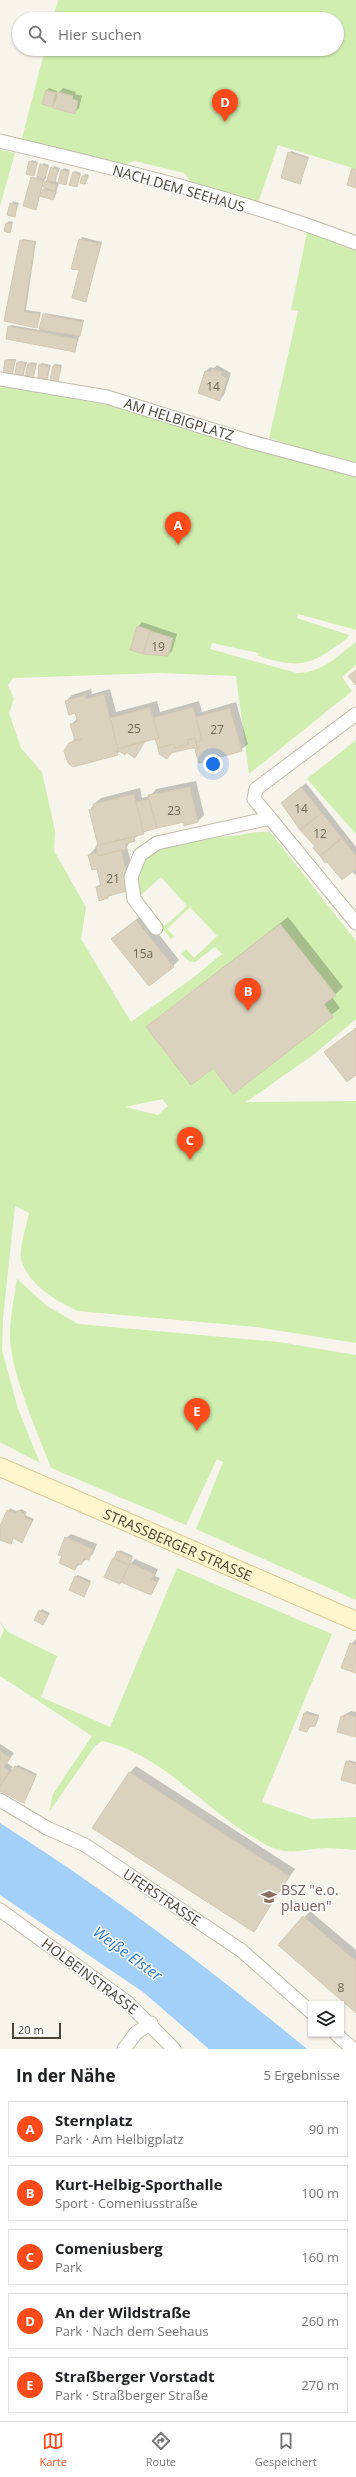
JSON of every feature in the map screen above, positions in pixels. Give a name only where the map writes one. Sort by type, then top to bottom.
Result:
[{"type":"main road","name":"STRASSBERGER STRASSE","points":[[0,1467],[356,1621]]},
{"type":"street","name":"NACH DEM SEEHAUS","points":[[0,141],[149,178],[356,243]]},
{"type":"street","name":"AM HELBIGPLATZ","points":[[0,379],[107,397],[248,441],[356,470]]},
{"type":"street","points":[[356,714],[256,789],[254,799],[356,923]]},
{"type":"street","points":[[156,928],[134,900],[130,878],[140,855],[157,843],[270,818]]},
{"type":"street","name":"UFERSTRASSE","points":[[0,1800],[47,1828],[86,1845],[242,1951],[308,2009]]},
{"type":"street","name":"HOLBEINSTRASSE","points":[[0,1910],[127,2002],[151,2023],[174,2049]]},
{"type":"street","points":[[124,2049],[136,2033],[151,2023]]},
{"type":"street","points":[[339,2037],[353,2049]]},
{"type":"green space","points":[[58,0],[356,0],[356,169],[278,145],[258,203],[195,186],[184,173],[135,161],[119,166],[21,142],[43,56],[344,56],[344,12],[55,12]]},
{"type":"green space","points":[[0,150],[15,153],[0,206]]},
{"type":"green space","points":[[307,232],[356,251],[356,465],[269,438],[298,311],[291,310]]},
{"type":"green space","points":[[0,385],[129,409],[356,477],[356,630],[298,614],[297,618],[349,635],[342,643],[313,660],[296,663],[279,662],[258,656],[258,653],[212,643],[210,649],[297,673],[322,667],[356,642],[356,665],[342,677],[352,691],[249,774],[236,676],[160,673],[13,678],[8,685],[14,699],[9,713],[21,748],[42,772],[55,831],[54,851],[86,907],[81,939],[131,1022],[194,977],[222,954],[215,947],[195,962],[190,962],[181,954],[186,949],[194,958],[217,936],[190,907],[167,929],[175,937],[171,939],[155,919],[157,918],[165,926],[187,906],[161,877],[140,896],[137,883],[140,867],[150,853],[165,845],[195,839],[234,836],[256,832],[270,832],[356,941],[356,1019],[313,1055],[246,1102],[356,1101],[356,1343],[256,1327],[78,1311],[52,1297],[30,1277],[21,1259],[22,1243],[29,1213],[15,1206],[3,1318],[2,1350],[18,1409],[40,1463],[0,1442]],"holes":[[[162,1099],[168,1106],[158,1115],[125,1107]]]},
{"type":"green space","points":[[356,740],[356,834],[307,779]]},
{"type":"green space","points":[[140,897],[148,905],[146,906]]},
{"type":"green space","points":[[17,1279],[47,1306],[78,1324],[279,1342],[356,1355],[356,1600],[196,1529],[223,1462],[217,1459],[186,1525],[51,1468],[26,1402],[11,1351],[10,1336],[12,1308]]},
{"type":"green space","points":[[177,1568],[332,1634],[262,1802],[312,1819],[356,1817],[356,1850],[320,1848],[286,1851],[271,1847],[230,1822],[161,1768],[123,1747],[102,1741],[95,1746],[49,1812],[53,1794],[92,1736],[0,1676],[0,1639],[4,1630],[0,1622],[8,1632],[57,1656],[41,1697],[110,1727]]},
{"type":"water","name":"Weiße Elster","points":[[0,1823],[40,1849],[157,1931],[233,1989],[307,2049],[209,2049],[143,1992],[0,1895]]},
{"type":"building","points":[[46,90],[56,93],[52,107],[42,104]]},
{"type":"building","points":[[58,92],[73,96],[72,99],[78,101],[75,114],[53,108]]},
{"type":"building","points":[[288,152],[308,158],[300,184],[281,178]]},
{"type":"building","points":[[29,161],[37,164],[34,176],[26,174]]},
{"type":"building","points":[[40,164],[48,167],[45,179],[37,177]]},
{"type":"building","points":[[51,167],[58,170],[55,182],[47,180]]},
{"type":"building","points":[[352,168],[356,170],[356,188],[347,185]]},
{"type":"building","points":[[61,170],[69,172],[66,185],[58,183]]},
{"type":"building","points":[[73,172],[80,175],[77,187],[69,185]]},
{"type":"building","points":[[82,176],[88,177],[85,184],[80,183]]},
{"type":"building","points":[[31,177],[43,181],[36,210],[23,206]]},
{"type":"building","points":[[45,181],[57,185],[55,191],[43,187]]},
{"type":"building","points":[[43,189],[55,192],[53,200],[40,196]]},
{"type":"building","points":[[10,203],[17,205],[15,217],[7,215]]},
{"type":"building","points":[[6,223],[12,224],[10,233],[4,231]]},
{"type":"building","points":[[79,239],[101,244],[86,302],[72,298],[79,270],[71,269]]},
{"type":"building","points":[[20,240],[35,242],[24,312],[40,314],[37,328],[4,321]]},
{"type":"building","points":[[43,314],[83,322],[80,336],[39,329]]},
{"type":"building","points":[[8,326],[77,339],[75,352],[6,339]]},
{"type":"building","points":[[5,360],[15,361],[12,376],[3,375]]},
{"type":"building","points":[[17,362],[25,363],[23,377],[15,375]]},
{"type":"building","points":[[28,364],[36,365],[33,378],[25,377]]},
{"type":"building","points":[[39,364],[49,367],[47,381],[38,379]]},
{"type":"building","points":[[53,366],[61,367],[58,382],[50,381]]},
{"type":"building","points":[[212,369],[222,372],[221,375],[227,378],[220,401],[198,393],[205,371],[211,372]]},
{"type":"building","points":[[137,626],[150,630],[143,654],[130,650]]},
{"type":"building","points":[[150,631],[173,638],[168,656],[143,654]]},
{"type":"building","points":[[356,670],[356,685],[348,676]]},
{"type":"building","points":[[104,694],[118,749],[116,749],[118,755],[73,767],[68,763],[64,751],[69,743],[82,739],[75,740],[70,724],[78,722],[75,713],[69,715],[65,701],[85,695],[86,699]]},
{"type":"building","points":[[150,707],[159,738],[118,749],[110,718]]},
{"type":"building","points":[[193,707],[202,740],[196,742],[195,738],[187,740],[189,744],[175,748],[174,744],[158,748],[155,738],[159,738],[153,718]]},
{"type":"building","points":[[230,708],[242,751],[199,763],[195,750],[198,749],[196,742],[202,740],[196,717]]},
{"type":"building","points":[[195,738],[198,749],[192,748],[171,753],[167,759],[159,754],[158,748],[174,744],[175,748],[189,744],[187,740]]},
{"type":"building","points":[[145,741],[135,758],[126,752],[125,755],[116,749]]},
{"type":"building","points":[[190,787],[198,822],[184,826],[184,822],[157,828],[148,795]]},
{"type":"building","points":[[301,787],[322,813],[300,830],[281,803]]},
{"type":"building","points":[[134,794],[144,834],[98,845],[89,810],[94,808],[93,804]]},
{"type":"building","points":[[149,799],[157,828],[143,832],[136,802]]},
{"type":"building","points":[[322,813],[342,838],[320,856],[313,848],[315,846],[300,830]]},
{"type":"building","points":[[134,837],[135,841],[125,844],[127,849],[98,856],[96,846]]},
{"type":"building","points":[[342,838],[356,856],[356,869],[342,880],[320,856]]},
{"type":"building","points":[[121,850],[131,890],[108,896],[108,898],[99,901],[96,887],[101,886],[97,869],[92,870],[88,855],[97,853],[98,856]]},
{"type":"building","points":[[136,920],[174,967],[149,986],[111,939]]},
{"type":"building","points":[[280,924],[336,995],[324,1004],[333,1017],[233,1094],[213,1068],[191,1085],[146,1027]]},
{"type":"building","points":[[356,1028],[356,1075],[347,1082],[324,1052]]},
{"type":"building","points":[[7,1510],[16,1514],[18,1510],[25,1514],[24,1517],[32,1521],[22,1543],[13,1538],[11,1544],[0,1540],[0,1526]]},
{"type":"building","points":[[65,1537],[93,1549],[89,1560],[84,1558],[81,1565],[77,1563],[75,1570],[59,1563],[62,1556],[58,1555]]},
{"type":"building","points":[[117,1551],[132,1558],[129,1565],[114,1559]]},
{"type":"building","points":[[113,1558],[129,1565],[120,1584],[104,1577]]},
{"type":"building","points":[[130,1563],[154,1574],[151,1580],[157,1582],[151,1595],[121,1582]]},
{"type":"building","points":[[75,1576],[90,1583],[84,1597],[69,1590]]},
{"type":"building","points":[[39,1610],[48,1615],[43,1625],[34,1620]]},
{"type":"building","points":[[350,1643],[356,1645],[356,1673],[341,1668]]},
{"type":"building","points":[[304,1713],[318,1717],[315,1726],[309,1727],[307,1732],[299,1730]]},
{"type":"building","points":[[346,1714],[356,1717],[356,1737],[337,1732],[341,1716],[345,1717]]},
{"type":"building","points":[[0,1751],[10,1758],[4,1767],[9,1771],[0,1786]]},
{"type":"building","points":[[346,1761],[356,1764],[356,1784],[341,1780]]},
{"type":"building","points":[[15,1766],[36,1776],[24,1803],[0,1791],[0,1786]]},
{"type":"building","points":[[129,1772],[289,1876],[254,1932],[92,1828]]},
{"type":"building","points":[[303,1916],[356,1961],[356,2013],[344,2001],[278,1945]]},
{"type":"place","name":"An der Wildstraße","points":[[225,122]]},
{"type":"place","name":"Sternplatz","points":[[178,545]]},
{"type":"place","name":"Kurt-Helbig-Sporthalle","points":[[248,1011]]},
{"type":"place","name":"Comeniusberg","points":[[190,1160]]},
{"type":"place","name":"Straßberger Vorstadt","points":[[197,1431]]},
{"type":"place","name":"BSZ \"e.o. plauen\"","points":[[269,1897]]}]
